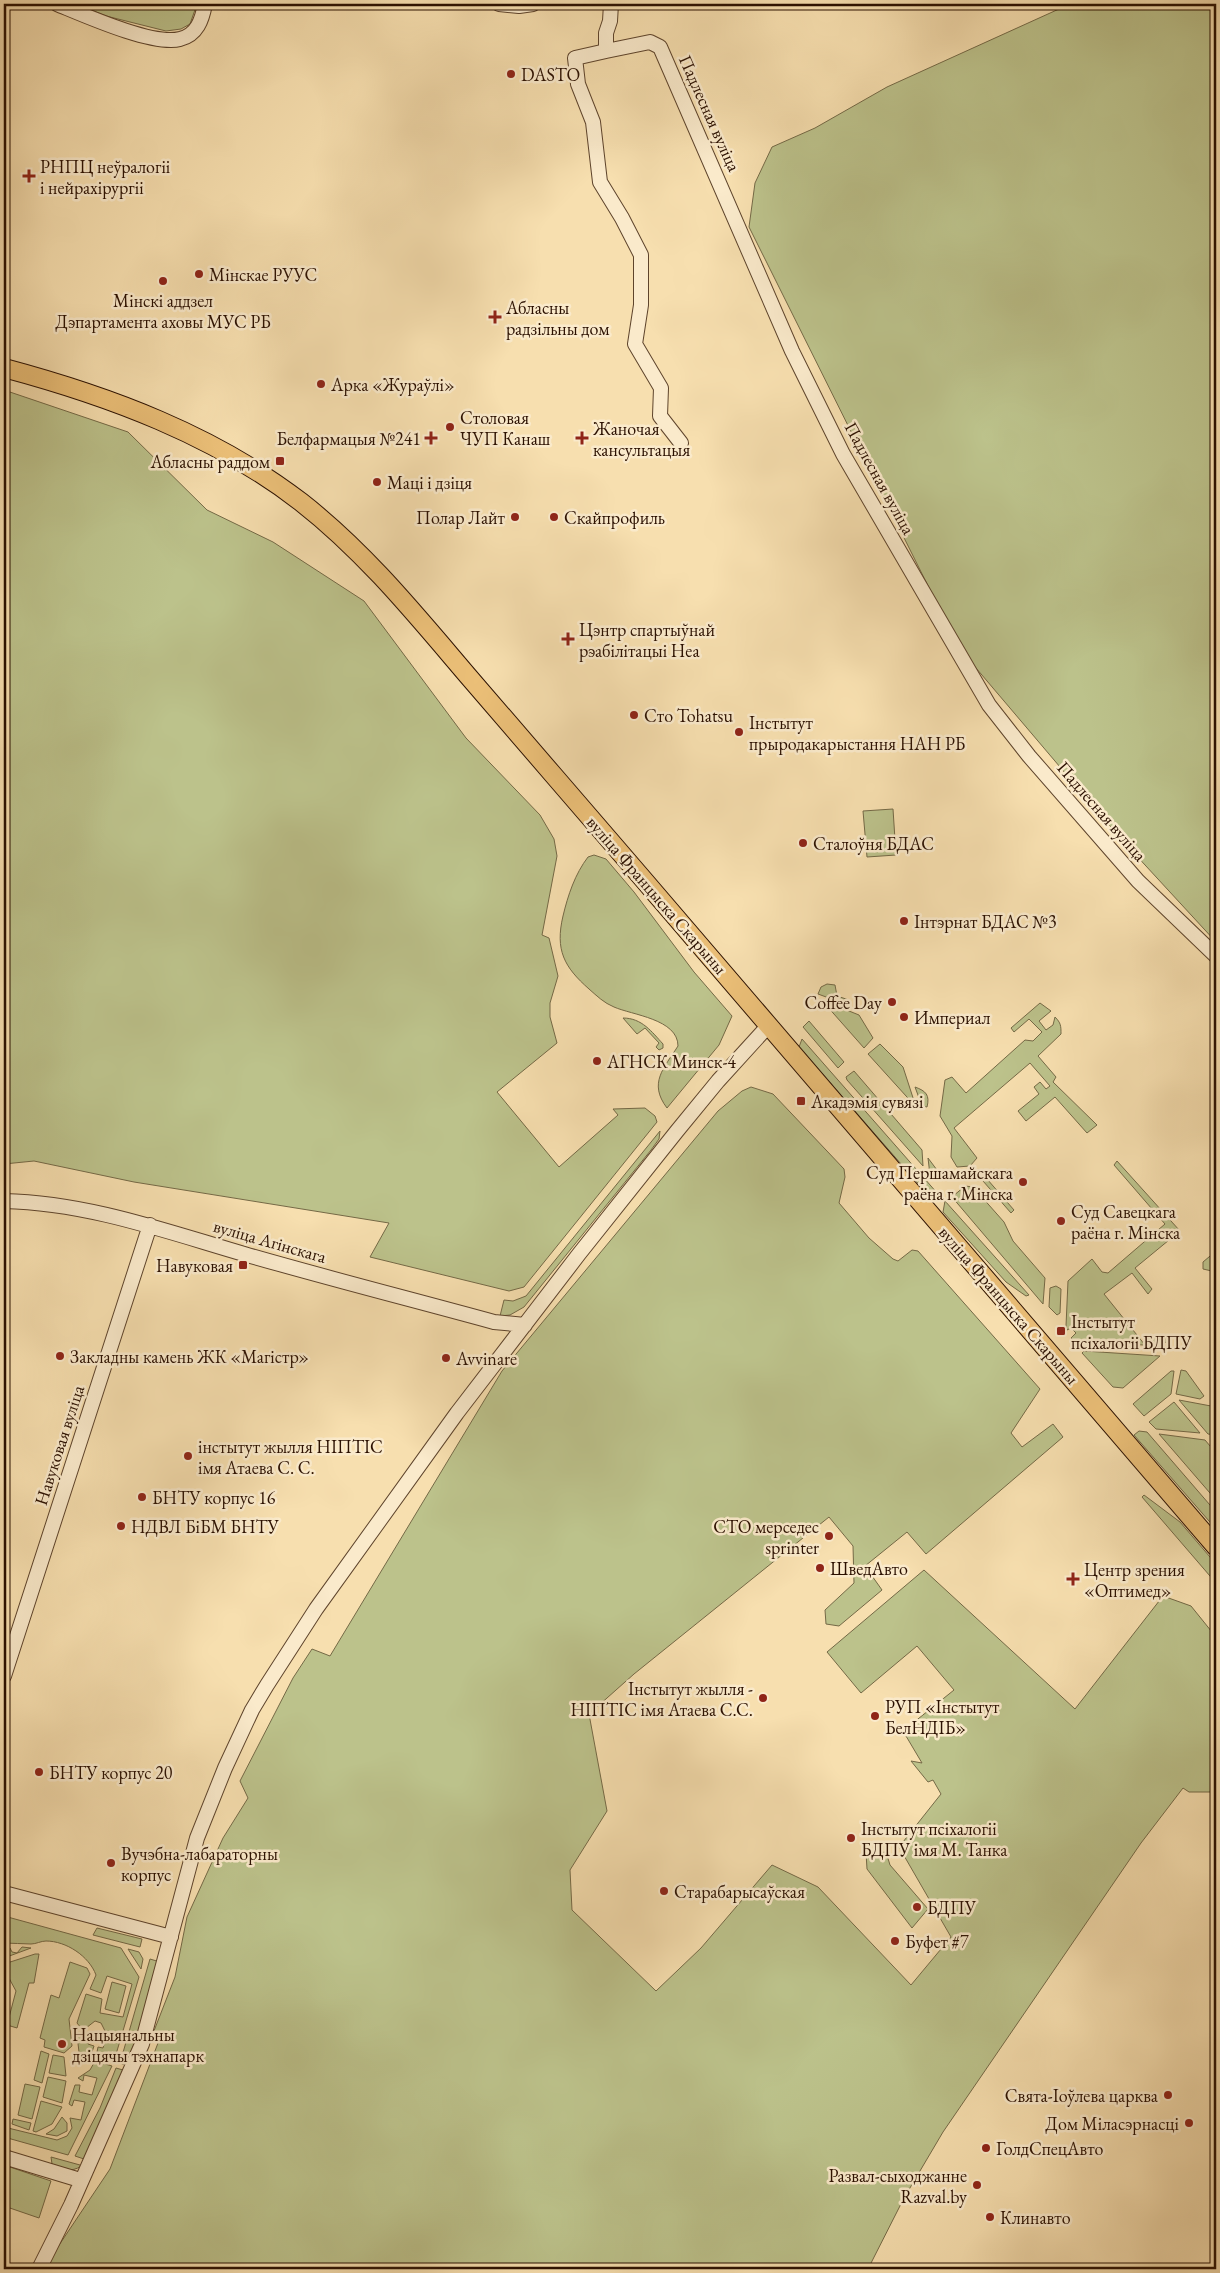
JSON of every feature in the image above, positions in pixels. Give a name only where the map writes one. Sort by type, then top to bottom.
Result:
[{"type":"main road","name":"вуліца Францыска Скарыны","points":[[4,368],[98,396],[166,423],[267,478],[316,515],[357,551],[397,593],[1216,1547]]},
{"type":"street","points":[[57,4],[102,22],[168,40],[180,39],[196,30],[201,22],[205,4]]},
{"type":"street","points":[[499,4],[520,6],[533,4]]},
{"type":"street","points":[[606,51],[606,33],[610,22],[611,4]]},
{"type":"street","name":"Падлесная вуліца","points":[[681,442],[660,416],[661,388],[635,344],[641,305],[641,255],[600,182],[593,122],[578,84],[575,58],[650,42],[660,47],[792,351],[843,454],[989,704],[1029,756],[1138,881],[1216,956]]},
{"type":"street","points":[[39,2269],[70,2205],[142,2044],[197,1838],[212,1798],[252,1710],[316,1609],[457,1413],[579,1254],[712,1088],[769,1025]]},
{"type":"street","name":"вуліца Агінскага","points":[[4,1201],[65,1206],[150,1225],[246,1255],[494,1322],[526,1325]]},
{"type":"street","name":"Навуковая вуліца","points":[[4,1676],[150,1225]]},
{"type":"street","points":[[4,1894],[171,1937]]},
{"type":"street","points":[[4,2157],[80,2180]]},
{"type":"green space","points":[[76,4],[197,4],[190,24],[181,29],[166,31],[106,16]]},
{"type":"green space","points":[[1070,4],[1216,4],[1216,942],[1122,840],[959,648],[749,227],[755,183],[772,147],[815,128],[887,87]]},
{"type":"green space","points":[[4,390],[128,432],[207,510],[273,542],[364,601],[466,738],[540,815],[554,839],[557,856],[542,935],[549,938],[558,976],[550,1003],[550,1017],[557,1043],[497,1092],[559,1167],[618,1115],[613,1109],[645,1108],[655,1116],[657,1122],[524,1287],[509,1291],[370,1257],[389,1223],[134,1182],[34,1161],[4,1164]]},
{"type":"green space","points":[[893,809],[896,855],[867,857],[863,811]]},
{"type":"green space","points":[[594,855],[606,859],[634,892],[694,972],[732,1016],[719,1045],[667,1108],[661,1099],[658,1083],[663,1069],[678,1046],[676,1037],[671,1030],[653,1019],[614,1007],[604,1001],[573,973],[561,948],[560,939],[563,916],[572,885],[588,857]]},
{"type":"green space","points":[[827,984],[835,985],[837,996],[849,1000],[848,1005],[818,994],[821,987]]},
{"type":"green space","points":[[829,1003],[859,1015],[873,1038],[864,1048],[826,1005]]},
{"type":"green space","points":[[1040,1003],[1051,1011],[1039,1021],[1046,1030],[1053,1025],[1055,1017],[1060,1025],[1061,1034],[1038,1056],[1056,1077],[1053,1082],[1097,1125],[1087,1133],[1055,1097],[1026,1121],[1018,1111],[1039,1094],[1034,1087],[1040,1082],[1046,1089],[1050,1086],[1030,1063],[954,1128],[977,1158],[970,1166],[957,1167],[951,1157],[952,1136],[940,1116],[945,1080],[952,1077],[966,1093],[1025,1040],[1033,1041],[1042,1032],[1029,1019],[1014,1032],[1011,1028]]},
{"type":"green space","points":[[623,1018],[636,1020],[646,1026],[663,1044],[663,1048],[659,1050],[656,1047],[659,1043],[645,1028],[637,1034]]},
{"type":"green space","points":[[809,1021],[844,1062],[838,1068],[803,1027]]},
{"type":"green space","points":[[802,1039],[938,1194],[934,1197],[929,1196],[799,1047]]},
{"type":"green space","points":[[880,1044],[903,1067],[916,1107],[868,1054]]},
{"type":"green space","points":[[854,1071],[922,1150],[923,1166],[847,1080],[846,1077]]},
{"type":"green space","points":[[751,1087],[773,1094],[844,1169],[845,1177],[839,1203],[869,1238],[893,1259],[898,1261],[912,1250],[918,1251],[1040,1389],[1011,1433],[1022,1447],[1053,1424],[1063,1437],[926,1554],[907,1532],[865,1566],[882,1590],[839,1626],[826,1624],[825,1610],[854,1583],[853,1546],[829,1517],[634,1674],[589,1714],[607,1811],[570,1870],[572,1910],[656,1991],[701,1948],[772,1865],[818,1887],[911,1985],[951,1937],[899,1847],[941,1794],[933,1780],[928,1782],[911,1761],[922,1763],[903,1731],[954,1690],[917,1646],[861,1693],[827,1652],[924,1570],[1075,1709],[1163,1596],[1191,1606],[1216,1637],[1216,1792],[1189,1792],[1183,1788],[1141,1843],[943,2132],[904,2198],[868,2269],[43,2269],[110,2169],[158,2043],[152,2036],[175,1977],[187,1917],[223,1838],[248,1798],[240,1781],[293,1678],[312,1649],[330,1656],[502,1371],[718,1111],[742,1091]]},
{"type":"green space","points":[[915,1087],[926,1094],[928,1099],[927,1107],[922,1106]]},
{"type":"green space","points":[[660,1131],[659,1139],[651,1150],[524,1307],[510,1315],[500,1316],[504,1300],[513,1301],[526,1296]]},
{"type":"green space","points":[[928,1158],[940,1174],[936,1180],[930,1175]]},
{"type":"green space","points":[[1117,1161],[1180,1231],[1135,1268],[1152,1289],[1148,1294],[1132,1273],[1104,1294],[1145,1345],[1076,1343],[1071,1338],[1076,1333],[1071,1328],[1067,1330],[1066,1326],[1068,1281],[1092,1259],[1102,1272],[1108,1273],[1165,1224],[1114,1165]]},
{"type":"green space","points":[[983,1178],[987,1179],[1014,1210],[1011,1213],[983,1181]]},
{"type":"green space","points":[[965,1186],[973,1187],[1004,1222],[1013,1241],[1045,1278],[1043,1304],[952,1197]]},
{"type":"green space","points":[[945,1201],[1029,1295],[1026,1296],[1006,1282],[943,1212]]},
{"type":"green space","points":[[1216,1251],[1216,1272],[1203,1269],[1203,1262]]},
{"type":"green space","points":[[1056,1286],[1061,1289],[1060,1313],[1057,1315],[1049,1307],[1050,1288]]},
{"type":"green space","points":[[1155,1336],[1166,1338],[1167,1341],[1159,1348],[1145,1345]]},
{"type":"green space","points":[[1084,1351],[1160,1356],[1123,1388],[1113,1387],[1082,1353]]},
{"type":"green space","points":[[1181,1370],[1186,1371],[1204,1396],[1200,1399],[1176,1394]]},
{"type":"green space","points":[[1171,1371],[1174,1371],[1171,1394],[1144,1416],[1133,1404]]},
{"type":"green space","points":[[1179,1400],[1211,1406],[1216,1412],[1216,1435],[1208,1434]]},
{"type":"green space","points":[[1174,1402],[1200,1433],[1156,1429],[1149,1422]]},
{"type":"green space","points":[[1139,1431],[1147,1432],[1216,1512],[1216,1529],[1134,1435]]},
{"type":"green space","points":[[1159,1434],[1205,1440],[1216,1453],[1216,1500]]},
{"type":"green space","points":[[1144,1495],[1180,1522],[1216,1564],[1216,1583],[1142,1497]]},
{"type":"green space","points":[[886,1852],[890,1865],[928,1909],[912,1928],[867,1869],[866,1853]]},
{"type":"green space","points":[[4,1916],[121,1948],[139,1977],[114,2061],[96,2057],[98,2047],[103,2048],[107,2035],[101,2023],[95,2021],[86,2028],[81,2028],[77,2023],[86,1994],[102,1999],[100,2013],[123,2017],[132,1984],[107,1976],[101,1993],[90,1989],[96,1975],[93,1968],[82,1956],[69,1947],[46,1941],[31,1944],[4,1943]]},
{"type":"green space","points":[[97,1928],[142,1939],[140,1947],[93,1935]]},
{"type":"green space","points":[[22,1947],[31,1948],[4,1958],[4,1948],[10,1948],[12,1952],[17,1953]]},
{"type":"green space","points":[[128,1949],[139,1952],[143,1959],[141,1969]]},
{"type":"green space","points":[[39,1954],[34,1983],[29,1983],[17,2028],[7,2025],[16,1991],[4,1969],[4,1964]]},
{"type":"green space","points":[[150,1959],[160,1962],[138,2035],[125,2065],[120,2063]]},
{"type":"green space","points":[[70,1962],[87,1968],[90,1974],[69,2019],[72,2046],[64,2053],[44,2047],[45,2040],[40,2038],[51,1995],[59,1998]]},
{"type":"green space","points":[[112,1982],[126,1986],[119,2013],[105,2009]]},
{"type":"green space","points":[[77,2035],[90,2038],[88,2044],[94,2046],[91,2055],[79,2052]]},
{"type":"green space","points":[[41,2051],[49,2054],[42,2083],[34,2080]]},
{"type":"green space","points":[[53,2055],[64,2057],[66,2076],[49,2073]]},
{"type":"green space","points":[[95,2061],[112,2066],[68,2155],[4,2137],[4,2127],[57,2140],[67,2136],[72,2128],[70,2118],[81,2120],[85,2102],[74,2100],[72,2106],[69,2104],[75,2085],[80,2085],[79,2092],[92,2095],[97,2078],[84,2075],[83,2081],[78,2078],[90,2070]]},
{"type":"green space","points":[[116,2068],[123,2070],[84,2159],[75,2156],[100,2108]]},
{"type":"green space","points":[[48,2077],[66,2081],[62,2103],[43,2097]]},
{"type":"green space","points":[[25,2084],[40,2087],[32,2119],[18,2115]]},
{"type":"green space","points":[[41,2101],[62,2107],[52,2124],[36,2132],[33,2131]]},
{"type":"green space","points":[[62,2117],[67,2123],[67,2131],[57,2136],[46,2134],[54,2129]]},
{"type":"green space","points":[[13,2119],[31,2123],[29,2130],[12,2124]]},
{"type":"green space","points":[[51,2157],[81,2166],[70,2170],[63,2169],[52,2164]]},
{"type":"green space","points":[[4,2165],[51,2181],[39,2218],[4,2206]]},
{"type":"place","name":"DASTO","points":[[511,74]]},
{"type":"place","name":"РНПЦ неўралогіі і нейрахірургіі","points":[[29,176]]},
{"type":"place","name":"Мінскае РУУС","points":[[199,274]]},
{"type":"place","name":"Мінскі аддзел Дэпартамента аховы МУС РБ","points":[[163,281]]},
{"type":"place","name":"Абласны радзільны дом","points":[[495,317]]},
{"type":"place","name":"Арка «Жураўлі»","points":[[321,384]]},
{"type":"place","name":"Столовая ЧУП Канаш","points":[[450,427]]},
{"type":"place","name":"Белфармацыя №241","points":[[431,438]]},
{"type":"place","name":"Жаночая кансультацыя","points":[[582,438]]},
{"type":"place","name":"Абласны раддом","points":[[280,461]]},
{"type":"place","name":"Маці і дзіця","points":[[377,482]]},
{"type":"place","name":"Полар Лайт","points":[[515,517]]},
{"type":"place","name":"Скайпрофиль","points":[[554,517]]},
{"type":"place","name":"Цэнтр спартыўнай рэабілітацыі Неа","points":[[568,639]]},
{"type":"place","name":"Сто Tohatsu","points":[[634,715]]},
{"type":"place","name":"Інстытут прыродакарыстання НАН РБ","points":[[739,732]]},
{"type":"place","name":"Сталоўня БДАС","points":[[803,843]]},
{"type":"place","name":"Інтэрнат БДАС №3","points":[[904,921]]},
{"type":"place","name":"Coffee Day","points":[[892,1002]]},
{"type":"place","name":"Империал","points":[[904,1017]]},
{"type":"place","name":"АГНСК Минск-4","points":[[597,1061]]},
{"type":"place","name":"Акадэмія сувязі","points":[[801,1101]]},
{"type":"place","name":"Суд Першамайскага раёна г. Мінска","points":[[1023,1182]]},
{"type":"place","name":"Суд Савецкага раёна г. Мінска","points":[[1061,1221]]},
{"type":"place","name":"Навуковая","points":[[243,1265]]},
{"type":"place","name":"Інстытут псіхалогіі БДПУ","points":[[1061,1331]]},
{"type":"place","name":"Закладны камень ЖК «Магістр»","points":[[60,1356]]},
{"type":"place","name":"Avvinare","points":[[446,1358]]},
{"type":"place","name":"інстытут жылля НІПТІС імя Атаева С. С.","points":[[188,1456]]},
{"type":"place","name":"БНТУ корпус 16","points":[[142,1497]]},
{"type":"place","name":"НДВЛ БіБМ БНТУ","points":[[121,1526]]},
{"type":"place","name":"СТО мерседес sprinter","points":[[829,1536]]},
{"type":"place","name":"ШведАвто","points":[[820,1568]]},
{"type":"place","name":"Центр зрения «Оптимед»","points":[[1073,1579]]},
{"type":"place","name":"Інстытут жылля - НІПТІС імя Атаева С.С.","points":[[763,1698]]},
{"type":"place","name":"РУП «Інстытут БелНДІБ»","points":[[875,1716]]},
{"type":"place","name":"БНТУ корпус 20","points":[[39,1772]]},
{"type":"place","name":"Інстытут псіхалогіі БДПУ імя М. Танка","points":[[851,1838]]},
{"type":"place","name":"Вучэбна-лабараторны корпус","points":[[111,1863]]},
{"type":"place","name":"Старабарысаўская","points":[[664,1891]]},
{"type":"place","name":"БДПУ","points":[[917,1907]]},
{"type":"place","name":"Буфет #7","points":[[895,1941]]},
{"type":"place","name":"Нацыянальны дзіцячы тэхнапарк","points":[[62,2044]]},
{"type":"place","name":"Свята-Іоўлева царква","points":[[1168,2095]]},
{"type":"place","name":"Дом Міласэрнасці","points":[[1189,2123]]},
{"type":"place","name":"ГолдСпецАвто","points":[[986,2148]]},
{"type":"place","name":"Развал-сыходжанне Razval.by","points":[[977,2185]]},
{"type":"place","name":"Клинавто","points":[[990,2217]]}]
